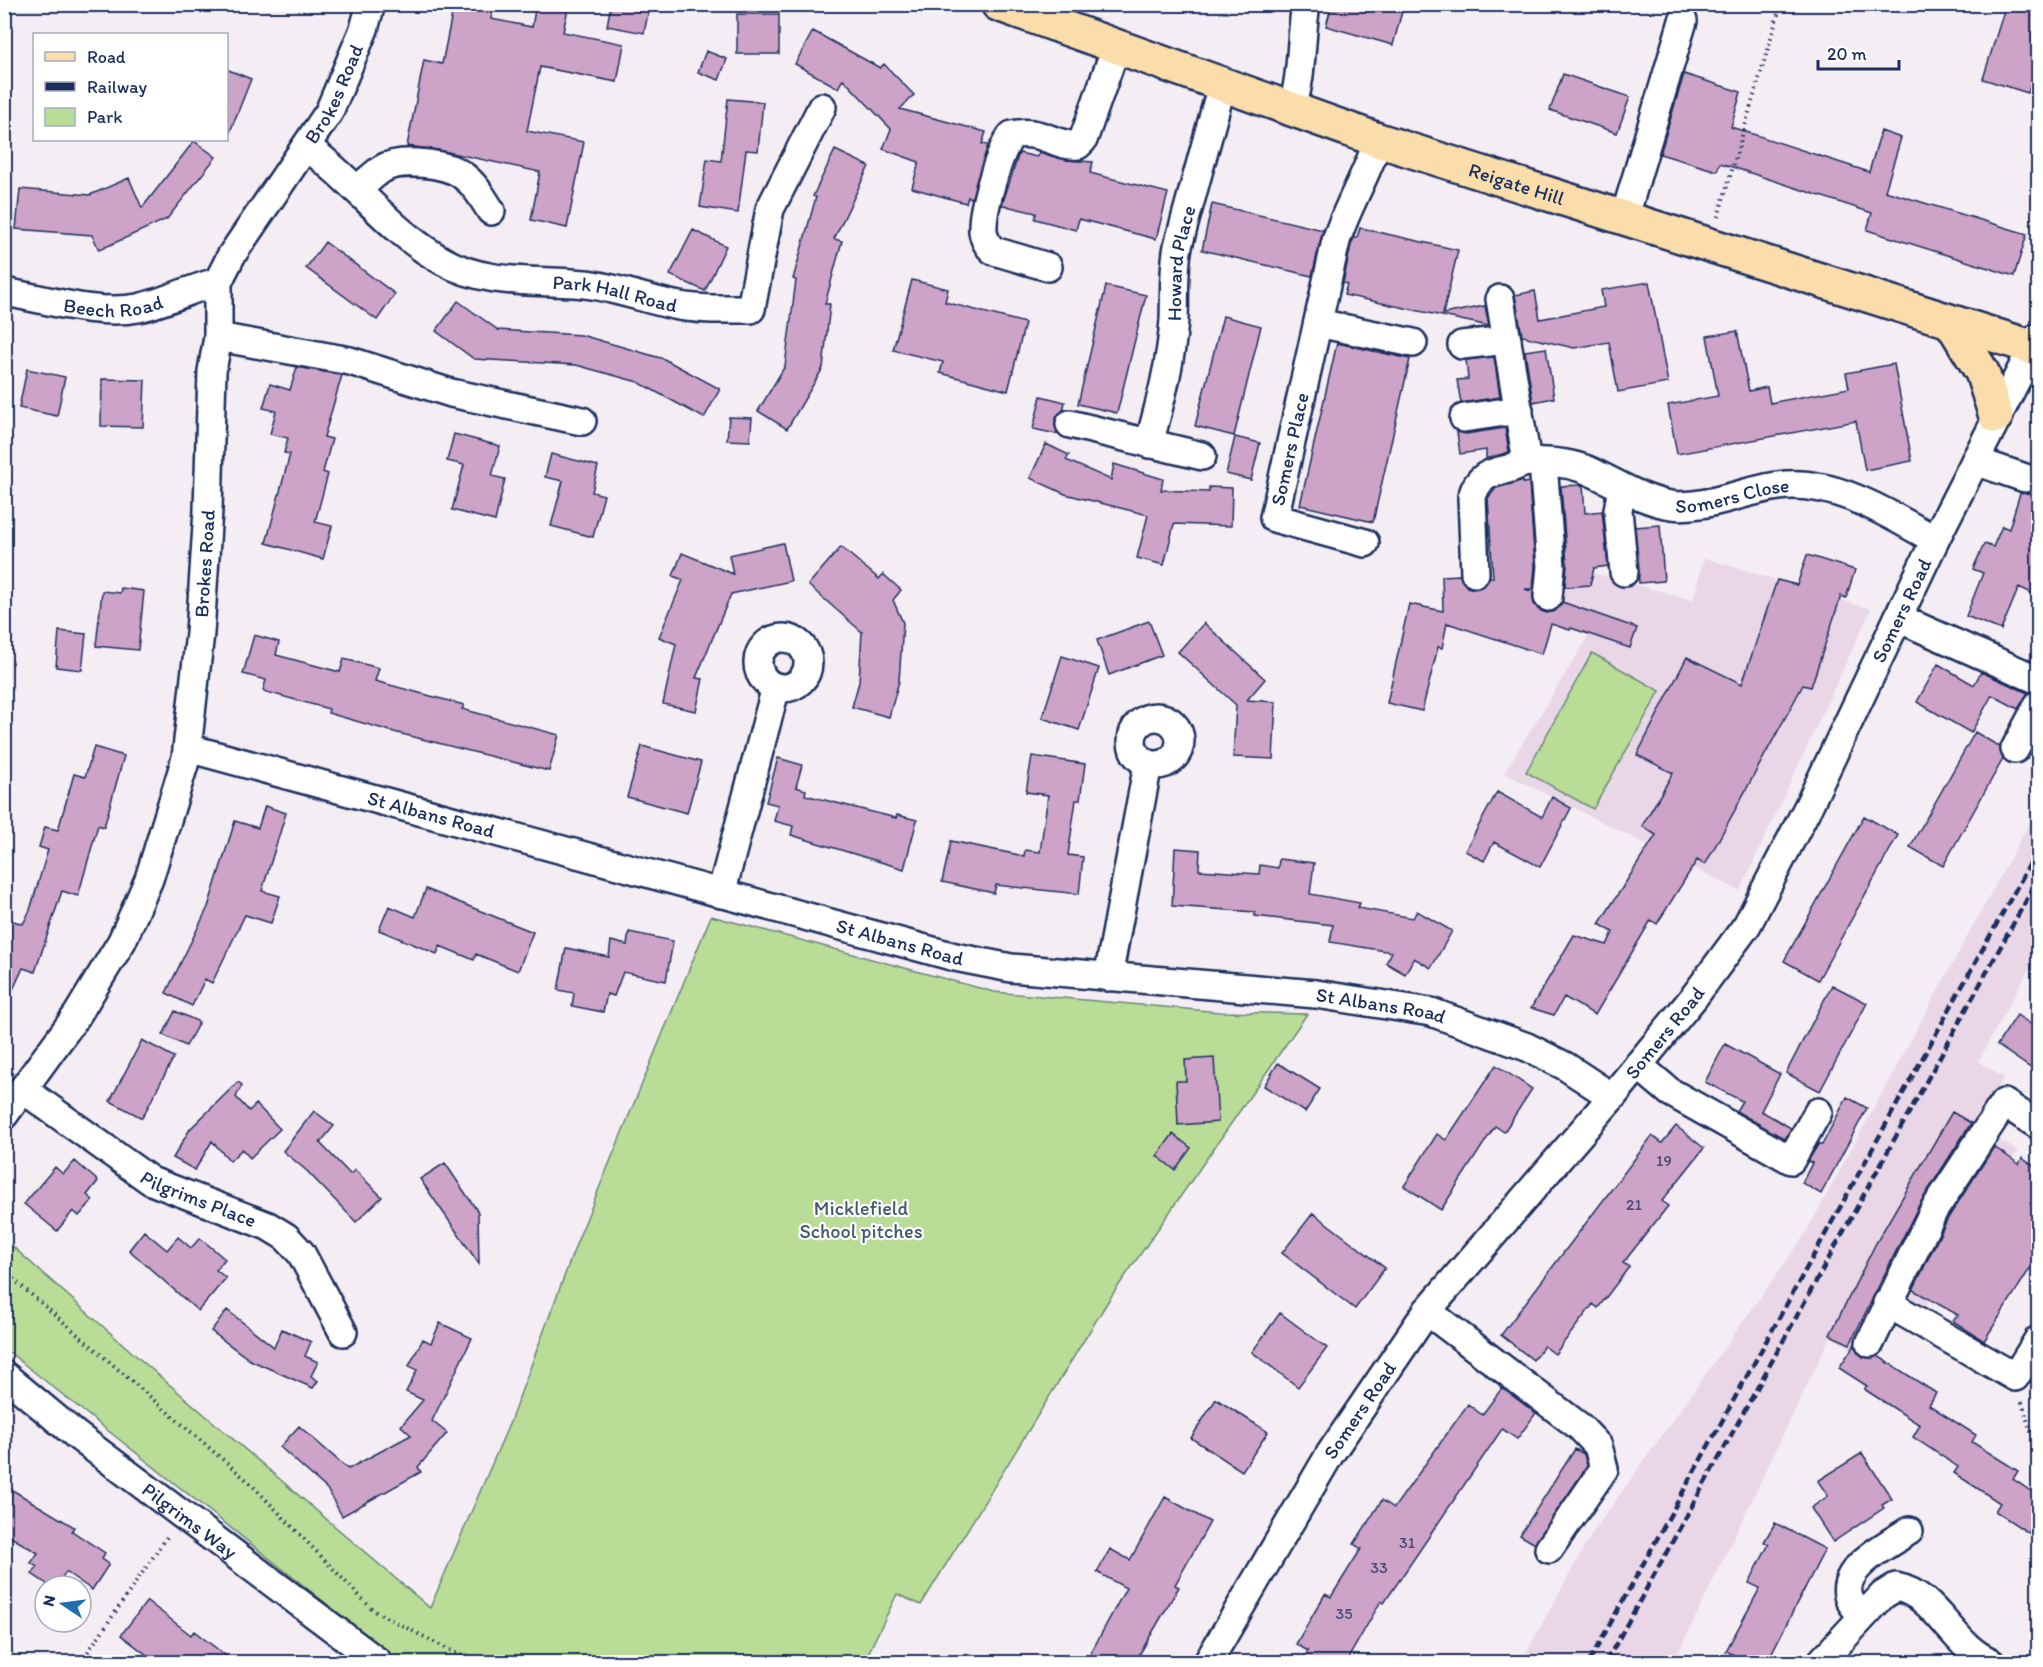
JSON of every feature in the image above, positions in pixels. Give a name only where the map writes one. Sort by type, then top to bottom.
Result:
[{"type":"main road","name":"Reigate Hill","points":[[1016,8],[1291,111],[1378,140],[1953,323],[2037,345]]},
{"type":"main road","points":[[1953,323],[1982,372],[1996,416]]},
{"type":"street","name":"Brokes Road","points":[[4,1115],[78,1015],[122,941],[149,879],[188,748],[200,633],[208,510],[212,371],[218,337],[218,282],[231,256],[329,112],[364,29],[371,4]]},
{"type":"street","points":[[1291,111],[1300,86],[1300,40],[1306,4]]},
{"type":"street","points":[[1624,219],[1683,21]]},
{"type":"street","points":[[1048,267],[994,251],[985,238],[982,227],[985,212],[1004,144],[1012,135],[1034,132],[1071,146],[1078,145],[1083,140],[1116,47]]},
{"type":"street","name":"Howard Place","points":[[1149,444],[1165,384],[1170,354],[1174,319],[1174,267],[1178,246],[1222,85]]},
{"type":"street","name":"Park Hall Road","points":[[307,147],[329,163],[391,225],[419,247],[444,262],[471,273],[499,280],[528,283],[587,284],[676,306],[751,309],[770,209],[822,107]]},
{"type":"street","name":"Somers Place","points":[[1365,543],[1274,518],[1339,230],[1368,171],[1378,140]]},
{"type":"street","points":[[357,190],[383,168],[401,162],[426,164],[460,173],[474,185],[491,211]]},
{"type":"street","name":"Beech Road","points":[[4,292],[116,309],[137,308],[191,288],[218,282]]},
{"type":"street","points":[[1500,299],[1519,410],[1535,462],[1551,566],[1548,597]]},
{"type":"street","points":[[1318,323],[1413,343]]},
{"type":"street","points":[[218,337],[350,361],[451,393],[582,421]]},
{"type":"street","points":[[1462,345],[1507,340]]},
{"type":"street","name":"Somers Road","points":[[1208,1662],[1330,1454],[1427,1311],[1612,1097],[1694,997],[1747,925],[1773,879],[1996,416],[2037,345]]},
{"type":"street","points":[[1464,418],[1519,410]]},
{"type":"street","points":[[1070,424],[1202,456]]},
{"type":"street","points":[[1975,461],[2025,478]]},
{"type":"street","points":[[1475,573],[1472,497],[1476,485],[1492,472],[1535,462]]},
{"type":"street","name":"Somers Close","points":[[1535,462],[1570,465],[1594,473],[1622,488],[1673,506],[1698,504],[1779,486],[1824,488],[1884,511],[1935,540]]},
{"type":"street","points":[[1622,488],[1618,510],[1624,572]]},
{"type":"street","points":[[1898,618],[2038,680]]},
{"type":"street","points":[[721,894],[776,687]]},
{"type":"street","points":[[2015,749],[2038,705]]},
{"type":"street","name":"St Albans Road","points":[[188,748],[955,957],[1011,968],[1316,994],[1431,1012],[1527,1047],[1565,1066],[1612,1097]]},
{"type":"street","points":[[1108,977],[1148,764]]},
{"type":"street","points":[[1638,1065],[1670,1092],[1791,1160],[1818,1112]]},
{"type":"street","name":"Pilgrims Place","points":[[24,1090],[151,1181],[267,1227],[286,1237],[301,1253],[343,1332]]},
{"type":"street","points":[[1870,1343],[1887,1303],[1934,1210],[2004,1103],[2038,1125]]},
{"type":"street","points":[[1887,1303],[2015,1377],[2038,1340]]},
{"type":"street","points":[[1427,1311],[1580,1427],[1598,1446],[1604,1469],[1549,1549]]},
{"type":"street","name":"Pilgrims Way","points":[[4,1375],[76,1435],[378,1662]]},
{"type":"street","points":[[1863,1616],[1849,1599],[1849,1581],[1854,1568],[1909,1531]]},
{"type":"street","points":[[1821,1662],[1863,1616],[1896,1587],[1912,1590],[1963,1644],[1991,1662]]},
{"type":"path","points":[[1709,246],[1781,4]]},
{"type":"path","points":[[4,1271],[250,1483],[374,1611],[473,1662]]},
{"type":"path","points":[[2015,1377],[2030,1430],[2038,1443]]},
{"type":"path","points":[[81,1662],[182,1515]]},
{"type":"shaded area","points":[[1704,558],[1871,609],[1740,891],[1504,773],[1598,621],[1561,609],[1570,567],[1693,600]]},
{"type":"shaded area","points":[[2038,807],[2038,953],[1978,1061],[2004,1078],[1975,1125],[2019,1152],[2011,1158],[1993,1184],[1913,1329],[1899,1327],[1891,1332],[1876,1360],[1830,1337],[1674,1662],[1521,1662],[1591,1535],[1804,1236]]},
{"type":"green space","points":[[1592,653],[1660,691],[1593,809],[1526,772]]},
{"type":"green space","name":"Micklefield School pitches","points":[[711,916],[994,992],[1220,1012],[1307,1014],[1110,1298],[921,1605],[897,1594],[864,1662],[400,1662],[5,1349],[4,1239],[142,1361],[430,1608],[510,1422],[577,1242]]},
{"type":"building","points":[[454,4],[494,4],[491,19],[532,27],[536,4],[569,4],[563,32],[624,44],[617,82],[540,67],[527,131],[584,142],[567,228],[531,220],[540,172],[438,150],[407,146],[424,60],[442,64]]},
{"type":"building","points":[[611,4],[650,4],[644,33],[607,26]]},
{"type":"building","points":[[1332,4],[1404,4],[1393,45],[1326,26]]},
{"type":"building","points":[[2006,4],[2018,4],[2038,11],[2038,59],[2028,93],[1983,79]]},
{"type":"building","points":[[737,14],[779,14],[779,54],[737,54]]},
{"type":"building","points":[[813,31],[880,68],[884,64],[914,95],[900,109],[986,132],[982,144],[988,145],[972,198],[968,197],[966,203],[912,188],[919,162],[883,149],[891,129],[843,79],[838,88],[795,64]]},
{"type":"building","points":[[706,51],[727,59],[719,80],[698,72]]},
{"type":"building","points":[[228,70],[251,79],[228,137]]},
{"type":"building","points":[[1563,74],[1630,97],[1617,133],[1550,110]]},
{"type":"building","points":[[1684,74],[1741,92],[1731,127],[1869,172],[1881,131],[1901,138],[1885,191],[2027,234],[2014,276],[1867,230],[1872,213],[1720,163],[1717,171],[1660,154]]},
{"type":"building","points":[[728,99],[763,102],[758,151],[746,150],[738,213],[700,207],[707,159],[721,161]]},
{"type":"building","points":[[194,141],[216,157],[167,219],[99,250],[92,235],[16,229],[20,189],[90,195],[129,178],[142,208]]},
{"type":"building","points":[[835,150],[869,166],[834,239],[842,241],[825,304],[830,304],[823,368],[787,429],[758,411],[785,366],[796,280],[793,279],[816,197],[813,196]]},
{"type":"building","points":[[1039,152],[1066,160],[1093,162],[1090,173],[1168,193],[1156,239],[1079,219],[1076,230],[1035,219],[1036,213],[1002,205],[1019,153],[1037,157]]},
{"type":"building","points":[[1212,204],[1323,230],[1312,276],[1202,250]]},
{"type":"building","points":[[1360,228],[1458,250],[1443,314],[1485,306],[1489,326],[1344,295],[1347,284],[1343,283],[1351,245],[1354,238],[1357,238]]},
{"type":"building","points":[[693,230],[726,246],[705,291],[670,275]]},
{"type":"building","points":[[325,242],[395,294],[377,320],[306,268]]},
{"type":"building","points":[[912,280],[948,289],[945,302],[1025,323],[1008,391],[940,373],[943,362],[893,350]]},
{"type":"building","points":[[1649,282],[1668,383],[1618,392],[1609,342],[1574,348],[1522,336],[1515,295],[1535,291],[1540,319],[1604,307],[1601,290]]},
{"type":"building","points":[[1106,286],[1146,295],[1117,413],[1078,404]]},
{"type":"building","points":[[458,301],[498,330],[581,335],[664,359],[720,389],[704,418],[638,382],[576,365],[474,359],[436,331]]},
{"type":"building","points":[[1223,316],[1261,326],[1234,436],[1195,426]]},
{"type":"building","points":[[1737,331],[1749,391],[1767,387],[1770,403],[1849,388],[1846,373],[1894,364],[1912,461],[1865,470],[1856,421],[1677,454],[1668,405],[1718,396],[1707,336]]},
{"type":"building","points":[[1337,343],[1410,359],[1373,522],[1300,505]]},
{"type":"building","points":[[1546,348],[1554,398],[1533,402],[1525,351]]},
{"type":"building","points":[[1494,357],[1500,397],[1461,403],[1457,380],[1468,379],[1466,360]]},
{"type":"building","points":[[297,367],[342,375],[324,437],[332,439],[323,472],[328,474],[315,522],[332,526],[323,559],[266,543],[290,454],[284,453],[288,438],[270,434],[276,411],[263,408],[270,384],[290,390]]},
{"type":"building","points":[[27,369],[65,377],[57,416],[19,408]]},
{"type":"building","points":[[102,379],[145,380],[143,427],[101,426]]},
{"type":"building","points":[[1041,396],[1065,402],[1063,411],[1055,421],[1057,434],[1033,429]]},
{"type":"building","points":[[729,417],[752,418],[750,441],[727,440]]},
{"type":"building","points":[[1505,428],[1509,452],[1486,459],[1486,450],[1460,454],[1457,432],[1466,434]]},
{"type":"building","points":[[454,434],[500,446],[492,476],[505,479],[495,521],[452,510],[464,465],[447,461]]},
{"type":"building","points":[[1235,437],[1260,443],[1251,480],[1226,474]]},
{"type":"building","points":[[1046,444],[1069,455],[1066,460],[1111,480],[1114,464],[1163,479],[1161,490],[1209,492],[1209,487],[1232,488],[1231,526],[1174,524],[1164,565],[1137,558],[1148,515],[1065,494],[1030,478]]},
{"type":"building","points":[[551,454],[598,466],[592,492],[604,495],[593,537],[551,526],[563,481],[545,477]]},
{"type":"building","points":[[1523,480],[1523,483],[1529,482],[1535,566],[1533,589],[1525,589],[1533,592],[1534,604],[1539,610],[1547,613],[1555,611],[1562,602],[1637,628],[1630,648],[1571,628],[1570,630],[1551,624],[1542,654],[1447,623],[1442,648],[1438,647],[1422,711],[1387,703],[1409,604],[1443,611],[1442,576],[1460,575],[1467,587],[1475,589],[1484,586],[1490,577],[1493,578],[1488,498],[1496,488]]},
{"type":"building","points":[[1583,485],[1585,513],[1602,511],[1608,566],[1594,568],[1590,585],[1565,587],[1567,565],[1561,486]]},
{"type":"building","points":[[2038,485],[2038,596],[2019,587],[2001,630],[1966,616],[1983,573],[1973,569],[1984,544],[1993,547],[2002,526],[2009,529],[2020,493],[2029,493]]},
{"type":"building","points":[[1660,525],[1664,581],[1639,583],[1635,527]]},
{"type":"building","points":[[783,543],[791,581],[731,594],[696,678],[703,679],[696,711],[663,704],[676,644],[659,637],[683,580],[673,576],[682,553],[733,574],[729,555]]},
{"type":"building","points":[[841,547],[879,579],[883,574],[901,590],[893,600],[903,623],[899,681],[889,717],[852,707],[859,682],[862,632],[808,585]]},
{"type":"building","points":[[1807,555],[1855,570],[1846,598],[1841,596],[1811,687],[1803,685],[1705,865],[1697,860],[1657,924],[1651,920],[1595,1015],[1564,997],[1554,1015],[1531,1008],[1574,935],[1607,945],[1613,932],[1599,924],[1656,835],[1642,826],[1673,773],[1637,755],[1687,657],[1742,684],[1777,580],[1797,585]]},
{"type":"building","points":[[121,588],[144,591],[138,650],[96,646],[102,591],[120,593]]},
{"type":"building","points":[[1149,621],[1162,655],[1109,675],[1097,640]]},
{"type":"building","points":[[1204,623],[1265,679],[1247,700],[1276,702],[1273,759],[1233,757],[1236,705],[1178,652]]},
{"type":"building","points":[[59,631],[86,634],[82,670],[56,667]]},
{"type":"building","points":[[254,635],[279,642],[276,655],[340,672],[344,659],[379,668],[375,681],[464,705],[462,709],[559,735],[549,771],[394,732],[328,713],[329,709],[263,691],[266,680],[243,674]]},
{"type":"building","points":[[1062,656],[1099,668],[1079,730],[1042,718]]},
{"type":"building","points":[[1938,664],[1974,685],[1981,672],[2028,693],[2018,709],[1992,695],[1971,733],[1917,702]]},
{"type":"building","points":[[1975,732],[2000,747],[2003,759],[1943,866],[1910,847]]},
{"type":"building","points":[[642,746],[701,762],[687,813],[627,797]]},
{"type":"building","points":[[94,747],[124,756],[104,827],[98,825],[78,896],[62,891],[35,972],[23,968],[4,1009],[4,918],[23,924],[30,910],[48,850],[39,847],[45,827],[58,830],[74,774],[85,777]]},
{"type":"building","points":[[1032,756],[1085,764],[1080,800],[1076,800],[1068,855],[1083,857],[1079,894],[996,885],[994,893],[942,882],[951,841],[1024,856],[1025,850],[1040,852],[1048,795],[1026,792]]},
{"type":"building","points":[[778,758],[802,765],[796,787],[806,790],[805,795],[896,818],[897,815],[917,820],[904,869],[791,835],[793,826],[774,821],[778,805],[766,802]]},
{"type":"building","points":[[1497,792],[1542,817],[1552,797],[1571,808],[1540,867],[1494,842],[1484,861],[1465,851]]},
{"type":"building","points":[[265,806],[286,813],[262,891],[280,896],[271,923],[245,915],[212,983],[205,979],[192,1006],[166,993],[208,907],[235,821],[258,828]]},
{"type":"building","points":[[1864,816],[1898,835],[1818,980],[1784,961]]},
{"type":"building","points":[[1175,848],[1200,850],[1199,870],[1259,874],[1260,865],[1278,868],[1279,859],[1314,863],[1310,894],[1360,903],[1358,908],[1413,918],[1417,911],[1452,931],[1431,968],[1414,958],[1405,974],[1386,963],[1392,952],[1330,942],[1333,925],[1254,916],[1255,912],[1172,906]]},
{"type":"building","points":[[426,889],[533,932],[518,971],[476,954],[474,960],[440,946],[437,954],[379,930],[389,906],[415,917]]},
{"type":"building","points":[[629,932],[673,941],[666,981],[623,972],[614,996],[607,994],[603,1012],[572,1006],[574,993],[558,990],[566,948],[609,957],[611,941],[627,945]]},
{"type":"building","points":[[1832,985],[1867,1003],[1820,1091],[1786,1073]]},
{"type":"building","points":[[175,1011],[199,1022],[186,1046],[163,1035]]},
{"type":"building","points":[[2017,1015],[2038,1029],[2038,1073],[1997,1045]]},
{"type":"building","points":[[142,1040],[174,1057],[142,1118],[110,1101]]},
{"type":"building","points":[[1725,1044],[1780,1074],[1761,1111],[1791,1128],[1785,1139],[1736,1111],[1742,1101],[1705,1082]]},
{"type":"building","points":[[1214,1058],[1218,1122],[1178,1125],[1176,1081],[1186,1081],[1185,1060]]},
{"type":"building","points":[[1278,1063],[1320,1089],[1305,1112],[1264,1086]]},
{"type":"building","points":[[1496,1065],[1532,1089],[1504,1132],[1495,1126],[1441,1210],[1404,1186],[1437,1134],[1446,1140]]},
{"type":"building","points":[[238,1082],[242,1085],[236,1097],[249,1111],[256,1104],[280,1129],[250,1158],[242,1149],[230,1161],[212,1141],[195,1170],[173,1158],[190,1129]]},
{"type":"building","points":[[1847,1097],[1867,1108],[1821,1194],[1802,1183],[1812,1163],[1808,1161],[1819,1143],[1822,1145]]},
{"type":"building","points":[[314,1111],[334,1126],[320,1143],[350,1174],[355,1170],[382,1197],[356,1222],[307,1171],[283,1151]]},
{"type":"building","points":[[1952,1112],[1971,1123],[1920,1203],[1850,1344],[1830,1335],[1876,1243]]},
{"type":"building","points":[[1676,1126],[1704,1148],[1662,1201],[1668,1206],[1623,1263],[1629,1267],[1598,1308],[1593,1304],[1555,1354],[1544,1346],[1533,1360],[1501,1335],[1652,1136],[1662,1143]]},
{"type":"building","points":[[1173,1134],[1191,1148],[1175,1170],[1157,1156]]},
{"type":"building","points":[[1994,1147],[2019,1164],[2022,1158],[2038,1169],[2038,1256],[1984,1341],[1953,1321],[1958,1315],[1913,1290],[1948,1218]]},
{"type":"building","points":[[75,1161],[98,1181],[87,1195],[93,1200],[79,1216],[73,1211],[57,1231],[24,1204],[55,1167],[63,1174]]},
{"type":"building","points":[[445,1163],[478,1212],[479,1264],[420,1179]]},
{"type":"building","points":[[1313,1213],[1385,1268],[1355,1309],[1282,1253]]},
{"type":"building","points":[[144,1231],[167,1250],[178,1237],[191,1248],[200,1238],[225,1259],[216,1270],[226,1278],[198,1311],[129,1250]]},
{"type":"building","points":[[227,1310],[274,1347],[282,1329],[311,1342],[305,1356],[318,1362],[311,1376],[318,1381],[313,1388],[250,1360],[211,1331]]},
{"type":"building","points":[[1280,1313],[1327,1348],[1298,1387],[1252,1352]]},
{"type":"building","points":[[440,1323],[472,1338],[432,1421],[447,1433],[418,1467],[421,1472],[342,1516],[327,1489],[280,1447],[299,1426],[348,1469],[411,1435],[401,1426],[423,1400],[406,1392],[417,1370],[409,1366],[423,1339],[431,1343]]},
{"type":"building","points":[[1854,1345],[1863,1357],[1878,1356],[1936,1393],[1929,1405],[1976,1435],[1972,1442],[2018,1471],[2013,1479],[2038,1496],[2038,1539],[1995,1511],[2000,1503],[1954,1473],[1958,1467],[1913,1437],[1920,1425],[1864,1389],[1867,1386],[1839,1368]]},
{"type":"building","points":[[1502,1388],[1536,1413],[1517,1439],[1502,1429],[1384,1603],[1381,1601],[1346,1662],[1302,1662],[1308,1651],[1296,1644],[1325,1594],[1331,1597],[1361,1549],[1354,1544],[1382,1500],[1394,1508],[1468,1404],[1482,1415]]},
{"type":"building","points":[[1216,1399],[1268,1432],[1242,1471],[1191,1438]]},
{"type":"building","points":[[1575,1449],[1584,1454],[1587,1466],[1535,1544],[1520,1535]]},
{"type":"building","points":[[1862,1453],[1892,1499],[1882,1505],[1884,1508],[1833,1542],[1811,1508],[1828,1496],[1818,1481]]},
{"type":"building","points":[[4,1485],[74,1527],[72,1531],[105,1553],[102,1559],[109,1564],[93,1588],[93,1574],[66,1572],[65,1574],[33,1575],[32,1574],[37,1567],[31,1563],[38,1553],[4,1533]]},
{"type":"building","points":[[1165,1497],[1210,1522],[1175,1585],[1179,1587],[1135,1662],[1086,1662],[1126,1588],[1097,1572],[1110,1549],[1130,1560]]},
{"type":"building","points":[[1775,1523],[1825,1549],[1767,1662],[1748,1662],[1726,1651],[1760,1588],[1749,1583],[1769,1544],[1764,1542]]},
{"type":"building","points":[[147,1601],[191,1635],[194,1631],[234,1662],[156,1662],[121,1635]]},
{"type":"railway","points":[[1589,1662],[2038,849]]},
{"type":"railway","points":[[1606,1662],[2038,879]]}]
